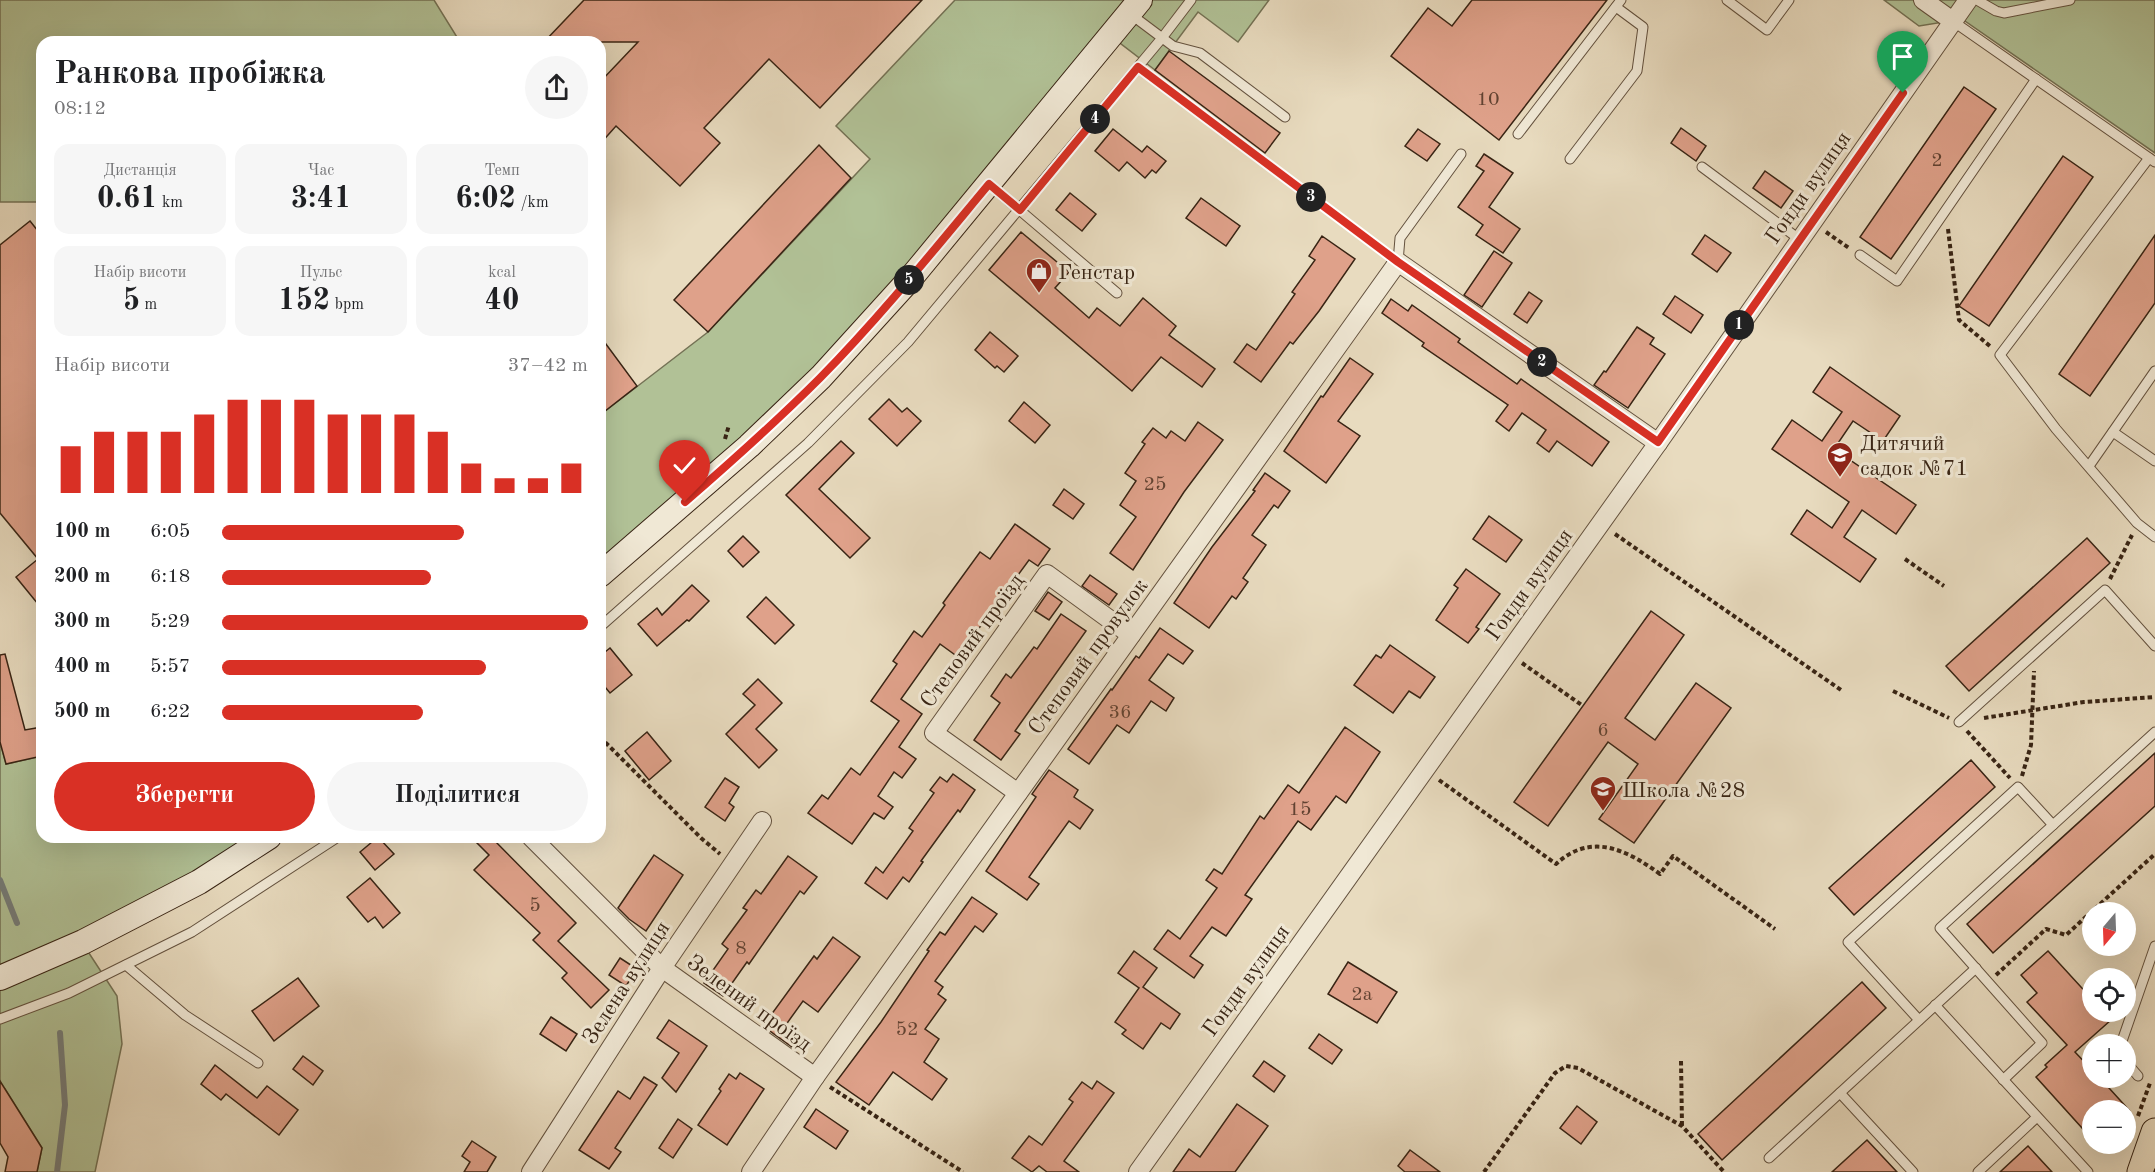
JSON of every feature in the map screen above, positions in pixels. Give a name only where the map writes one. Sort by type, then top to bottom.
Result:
[{"type":"main road","points":[[606,570],[749,446],[821,377],[910,279],[1135,7]]},
{"type":"main road","points":[[0,978],[83,942],[200,882],[260,843]]},
{"type":"main road","points":[[2141,1172],[2155,1132]]},
{"type":"street","points":[[1923,0],[1954,22]]},
{"type":"street","name":"Гонди вулиця","points":[[1138,1172],[1658,442],[1968,0]]},
{"type":"street","points":[[1398,262],[1658,442]]},
{"type":"street","name":"Степовий провулок","points":[[751,1172],[814,1077],[1398,262]]},
{"type":"street","name":"Степовий проїзд","points":[[1018,793],[934,733],[1047,574],[1131,635]]},
{"type":"street","name":"Зелена вулиця","points":[[531,1172],[662,968],[762,821]]},
{"type":"street","name":"Зелений проїзд","points":[[537,843],[662,968],[814,1077]]},
{"type":"lane","points":[[606,622],[808,443],[908,342],[1020,210],[1191,0]]},
{"type":"lane","points":[[1727,0],[1767,30],[1789,0]]},
{"type":"lane","points":[[1977,0],[2004,14],[2070,0]]},
{"type":"lane","points":[[1518,134],[1618,3],[1643,27],[1637,71],[1570,159]]},
{"type":"lane","points":[[1135,7],[1162,38],[1173,46],[1200,53],[1285,117]]},
{"type":"lane","points":[[1954,22],[2152,160],[2000,355],[2056,429],[2137,523],[2155,537]]},
{"type":"lane","points":[[1860,255],[1897,281],[2036,80]]},
{"type":"lane","points":[[1398,262],[1400,238],[1461,154]]},
{"type":"lane","points":[[1702,167],[1799,239]]},
{"type":"lane","points":[[989,184],[1117,293]]},
{"type":"lane","points":[[2089,466],[2155,371]]},
{"type":"lane","points":[[2113,432],[2155,461]]},
{"type":"lane","points":[[1959,722],[2105,590],[2153,640]]},
{"type":"lane","points":[[2003,1080],[2042,1043],[1940,928],[2155,732]]},
{"type":"lane","points":[[1919,1020],[1848,942],[2018,787],[2053,825]]},
{"type":"lane","points":[[0,1019],[69,993],[192,933],[329,843]]},
{"type":"lane","points":[[2124,1034],[2155,946]]},
{"type":"lane","points":[[126,965],[185,1016],[258,1063]]},
{"type":"lane","points":[[1769,1158],[1976,968]]},
{"type":"lane","points":[[1935,1005],[2088,1172]]},
{"type":"lane","points":[[1840,1093],[1912,1171]]},
{"type":"lane","points":[[1978,1172],[2037,1117]]},
{"type":"path","points":[[1138,67],[1398,262]]},
{"type":"path","points":[[1946,210],[1959,320],[2000,355]]},
{"type":"path","points":[[1826,231],[1860,255]]},
{"type":"path","points":[[725,440],[729,425]]},
{"type":"path","points":[[2105,590],[2137,523]]},
{"type":"path","points":[[1614,533],[1841,690]]},
{"type":"path","points":[[1905,559],[1944,586]]},
{"type":"path","points":[[1893,691],[1959,722],[2018,787],[2029,754],[2035,653]]},
{"type":"path","points":[[1522,663],[1583,706]]},
{"type":"path","points":[[1959,722],[2084,702],[2155,697]]},
{"type":"path","points":[[606,743],[701,838],[733,864]]},
{"type":"path","points":[[1439,780],[1556,864],[1565,856],[1588,847],[1614,848],[1638,858],[1660,874],[1673,856],[1775,929]]},
{"type":"path","points":[[1988,982],[2046,929],[2067,935],[2155,854]]},
{"type":"path","points":[[1680,1061],[1682,1126]]},
{"type":"path","points":[[1484,1172],[1555,1073],[1566,1066],[1578,1068],[1682,1126],[1724,1172]]},
{"type":"path","points":[[814,1077],[963,1172]]},
{"type":"green space","points":[[0,0],[434,0],[456,36],[36,36],[36,202],[0,202]]},
{"type":"green space","points":[[955,0],[1130,0],[904,274],[815,372],[606,561],[606,410],[708,332],[870,159],[836,126]]},
{"type":"green space","points":[[1148,0],[1269,0],[1238,42],[1198,12],[1155,70],[1116,40]]},
{"type":"green space","points":[[1884,0],[2155,0],[2155,153],[1962,19],[1919,26]]},
{"type":"green space","points":[[0,742],[6,764],[36,757],[36,843],[246,843],[196,875],[0,969]]},
{"type":"green space","points":[[85,947],[117,996],[122,1044],[95,1172],[37,1172],[42,1148],[5,1089],[0,1091],[0,983]]},
{"type":"building","points":[[584,0],[922,0],[820,108],[769,59],[704,128],[720,143],[680,186],[616,126],[606,137],[606,76],[638,42],[606,42],[606,36],[550,36]]},
{"type":"building","points":[[1472,0],[1607,0],[1499,140],[1391,56],[1428,8],[1452,26]]},
{"type":"building","points":[[1169,51],[1280,133],[1265,153],[1155,70]]},
{"type":"building","points":[[1964,87],[1996,109],[1891,259],[1860,237]]},
{"type":"building","points":[[1681,128],[1706,146],[1696,161],[1671,143]]},
{"type":"building","points":[[1113,129],[1142,152],[1147,146],[1166,161],[1156,173],[1152,170],[1145,178],[1127,162],[1119,171],[1095,151]]},
{"type":"building","points":[[1418,129],[1440,144],[1427,161],[1405,146]]},
{"type":"building","points":[[819,145],[851,178],[708,332],[674,300]]},
{"type":"building","points":[[1484,154],[1513,173],[1489,207],[1520,229],[1503,253],[1476,235],[1483,225],[1458,207],[1484,171],[1476,166]]},
{"type":"building","points":[[2063,156],[2093,177],[1989,326],[1959,306]]},
{"type":"building","points":[[1765,171],[1793,191],[1781,208],[1753,188]]},
{"type":"building","points":[[1070,193],[1096,214],[1082,231],[1056,210]]},
{"type":"building","points":[[1201,198],[1240,226],[1226,246],[1186,218]]},
{"type":"building","points":[[30,221],[36,228],[36,557],[0,513],[0,245]]},
{"type":"building","points":[[1021,232],[1069,272],[1055,288],[1089,318],[1097,308],[1120,326],[1143,298],[1176,326],[1169,335],[1215,369],[1202,387],[1161,357],[1132,391],[989,270]]},
{"type":"building","points":[[1705,235],[1731,253],[1717,272],[1692,254]]},
{"type":"building","points":[[2155,235],[2155,303],[2090,396],[2059,374]]},
{"type":"building","points":[[1322,236],[1355,259],[1319,311],[1293,344],[1290,342],[1261,382],[1234,362],[1247,344],[1256,350],[1295,294],[1292,292],[1315,260],[1309,256]]},
{"type":"building","points":[[1494,251],[1512,263],[1482,307],[1464,295]]},
{"type":"building","points":[[1529,292],[1542,301],[1527,323],[1514,314]]},
{"type":"building","points":[[1675,296],[1703,315],[1691,333],[1663,314]]},
{"type":"building","points":[[1391,299],[1408,311],[1412,305],[1460,339],[1458,342],[1517,384],[1521,379],[1609,442],[1592,466],[1557,441],[1549,452],[1537,443],[1546,430],[1522,413],[1509,431],[1496,421],[1508,405],[1422,346],[1424,343],[1382,313]]},
{"type":"building","points":[[1637,327],[1654,338],[1650,344],[1665,354],[1628,408],[1594,385],[1604,371],[1606,372]]},
{"type":"building","points":[[990,332],[1018,356],[1004,372],[997,366],[995,368],[975,350]]},
{"type":"building","points":[[606,344],[637,386],[606,410]]},
{"type":"building","points":[[1350,358],[1373,374],[1338,421],[1360,436],[1326,483],[1284,451]]},
{"type":"building","points":[[1830,367],[1900,416],[1883,441],[1853,421],[1834,449],[1916,505],[1896,534],[1862,510],[1844,537],[1876,559],[1860,582],[1791,534],[1807,510],[1832,528],[1849,502],[1772,449],[1792,420],[1822,441],[1842,412],[1813,392]]},
{"type":"building","points":[[889,399],[902,412],[907,408],[921,421],[897,446],[869,419]]},
{"type":"building","points":[[1024,402],[1050,425],[1035,443],[1009,421]]},
{"type":"building","points":[[1198,422],[1223,440],[1184,492],[1133,570],[1110,553],[1136,517],[1120,505],[1136,481],[1125,473],[1145,444],[1142,442],[1153,428],[1166,438],[1171,431],[1185,441]]},
{"type":"building","points":[[841,441],[854,453],[819,489],[870,538],[850,558],[786,495]]},
{"type":"building","points":[[1265,473],[1290,491],[1278,508],[1274,505],[1252,535],[1266,545],[1243,578],[1248,582],[1236,599],[1232,596],[1209,628],[1174,603],[1212,547],[1255,491],[1253,490]]},
{"type":"building","points":[[1064,489],[1084,504],[1073,519],[1053,505]]},
{"type":"building","points":[[1489,516],[1522,540],[1506,562],[1473,539]]},
{"type":"building","points":[[1015,524],[1050,549],[1038,566],[1029,560],[958,657],[940,644],[901,699],[922,714],[899,747],[916,759],[902,778],[894,772],[878,796],[893,807],[884,819],[874,813],[852,844],[808,813],[822,795],[828,799],[851,768],[860,775],[899,721],[871,701],[897,664],[893,661],[914,631],[922,637],[945,605],[943,603],[980,552],[990,559]]},
{"type":"building","points":[[743,536],[759,552],[743,567],[728,551]]},
{"type":"building","points":[[2087,538],[2110,563],[1969,691],[1946,666]]},
{"type":"building","points":[[36,561],[36,602],[16,577]]},
{"type":"building","points":[[1466,569],[1500,594],[1476,627],[1479,629],[1468,643],[1436,620],[1458,588],[1454,585]]},
{"type":"building","points":[[1090,575],[1117,594],[1109,605],[1082,586]]},
{"type":"building","points":[[692,585],[709,601],[689,621],[687,620],[657,646],[638,624],[657,608],[662,615]]},
{"type":"building","points":[[1048,592],[1062,602],[1049,620],[1035,611]]},
{"type":"building","points":[[766,597],[794,625],[775,644],[747,617]]},
{"type":"building","points":[[1651,611],[1684,635],[1625,718],[1655,740],[1696,683],[1731,708],[1634,843],[1599,819],[1638,764],[1608,742],[1548,826],[1514,802]]},
{"type":"building","points":[[1061,614],[1086,631],[1015,731],[1020,734],[1001,760],[974,740],[1000,703],[991,696],[1006,674],[1011,678],[1034,647],[1037,649]]},
{"type":"building","points":[[1160,628],[1193,651],[1183,664],[1168,654],[1149,680],[1174,698],[1166,711],[1151,701],[1129,733],[1117,725],[1089,764],[1068,749],[1136,656],[1139,658]]},
{"type":"building","points":[[1390,645],[1435,677],[1420,698],[1409,691],[1393,713],[1354,685],[1376,655],[1381,658]]},
{"type":"building","points":[[610,648],[632,675],[610,693],[606,688],[606,651]]},
{"type":"building","points":[[5,654],[25,730],[36,728],[36,757],[6,764],[0,742],[0,655]]},
{"type":"building","points":[[758,679],[782,703],[756,729],[777,750],[759,768],[726,734],[755,705],[743,694]]},
{"type":"building","points":[[1345,727],[1380,752],[1346,803],[1336,796],[1311,830],[1298,821],[1245,895],[1252,899],[1226,936],[1212,927],[1190,956],[1203,965],[1194,978],[1154,949],[1168,930],[1180,939],[1217,888],[1206,880],[1214,869],[1222,874],[1260,816],[1264,819],[1288,785],[1299,793]]},
{"type":"building","points":[[647,732],[671,761],[649,780],[625,751]]},
{"type":"building","points":[[2155,753],[2155,806],[1993,953],[1967,924]]},
{"type":"building","points":[[1971,760],[1995,787],[1854,915],[1829,888]]},
{"type":"building","points":[[1049,770],[1078,790],[1074,797],[1093,810],[1080,829],[1069,821],[1029,877],[1039,884],[1027,900],[986,871],[1036,797],[1032,794]]},
{"type":"building","points":[[953,774],[975,790],[921,861],[923,862],[909,882],[903,877],[887,899],[865,883],[876,867],[883,873],[913,831],[909,828],[934,793],[930,790],[940,777],[947,782]]},
{"type":"building","points":[[725,778],[739,787],[729,803],[734,807],[725,821],[705,807]]},
{"type":"building","points":[[371,843],[384,843],[394,854],[375,870],[360,852]]},
{"type":"building","points":[[477,843],[497,843],[576,923],[558,941],[609,990],[591,1008],[562,978],[567,973],[533,940],[540,933],[474,870],[489,855]]},
{"type":"building","points":[[654,855],[683,875],[646,931],[618,908]]},
{"type":"building","points":[[788,856],[817,877],[804,894],[800,891],[749,964],[747,962],[723,996],[704,983],[728,949],[722,944],[747,910],[743,908],[756,890],[761,894]]},
{"type":"building","points":[[370,878],[400,913],[383,928],[375,917],[368,922],[347,897]]},
{"type":"building","points":[[972,897],[997,914],[983,932],[975,926],[935,981],[943,987],[938,994],[946,1000],[925,1029],[939,1039],[924,1062],[947,1079],[932,1100],[893,1072],[869,1105],[836,1082],[881,1022],[940,932],[945,935]]},
{"type":"building","points":[[833,937],[860,957],[818,1012],[803,1001],[785,1026],[800,1037],[792,1047],[763,1026],[814,956],[817,959]]},
{"type":"building","points":[[1134,951],[1157,968],[1143,987],[1180,1014],[1170,1029],[1161,1023],[1143,1049],[1122,1034],[1126,1030],[1115,1022],[1139,988],[1118,973]]},
{"type":"building","points":[[2048,951],[2082,988],[2082,1022],[2109,1022],[2095,1034],[2082,1034],[2082,1046],[2075,1052],[2082,1059],[2082,1088],[2109,1088],[2120,1100],[2082,1100],[2082,1128],[2036,1077],[2047,1067],[2045,1065],[2067,1045],[2027,1002],[2037,993],[2021,975]]},
{"type":"building","points":[[620,958],[637,969],[626,986],[609,975]]},
{"type":"building","points":[[1348,962],[1397,992],[1377,1023],[1328,994]]},
{"type":"building","points":[[298,978],[319,1006],[274,1041],[252,1011]]},
{"type":"building","points":[[1862,982],[1886,1008],[1722,1160],[1698,1134]]},
{"type":"building","points":[[551,1017],[577,1034],[566,1051],[540,1034]]},
{"type":"building","points":[[669,1020],[707,1046],[676,1092],[662,1078],[679,1053],[657,1038]]},
{"type":"building","points":[[1319,1034],[1342,1050],[1332,1064],[1309,1048]]},
{"type":"building","points":[[303,1056],[323,1071],[313,1085],[293,1069]]},
{"type":"building","points":[[1264,1061],[1285,1076],[1274,1092],[1253,1076]]},
{"type":"building","points":[[215,1065],[257,1098],[267,1086],[298,1110],[279,1135],[226,1094],[221,1100],[201,1084]]},
{"type":"building","points":[[740,1073],[764,1089],[727,1145],[698,1125],[721,1091],[719,1089],[729,1074],[736,1079]]},
{"type":"building","points":[[644,1077],[657,1085],[615,1148],[621,1152],[609,1169],[579,1150],[618,1091],[630,1099]]},
{"type":"building","points":[[0,1081],[42,1148],[37,1172],[5,1172],[8,1157],[0,1143]]},
{"type":"building","points":[[1097,1081],[1114,1093],[1064,1161],[1079,1172],[1047,1172],[1039,1166],[1032,1172],[1012,1158],[1029,1136],[1042,1145],[1073,1102],[1069,1099],[1082,1082],[1092,1089]]},
{"type":"building","points":[[1237,1104],[1268,1126],[1235,1172],[1173,1172],[1189,1149],[1200,1157]]},
{"type":"building","points":[[1577,1106],[1597,1122],[1581,1144],[1560,1128]]},
{"type":"building","points":[[816,1109],[848,1131],[836,1149],[804,1127]]},
{"type":"building","points":[[678,1119],[692,1129],[673,1158],[659,1148]]},
{"type":"building","points":[[1867,1140],[1897,1172],[1832,1172]]},
{"type":"building","points":[[472,1141],[496,1157],[487,1172],[464,1172],[470,1162],[462,1156]]},
{"type":"building","points":[[2028,1146],[2052,1172],[2000,1172]]},
{"type":"building","points":[[1410,1150],[1440,1172],[1405,1172],[1398,1166]]},
{"type":"waterway","points":[[0,880],[17,923]]},
{"type":"waterway","points":[[57,1172],[65,1105],[60,1033]]},
{"type":"place","name":"Генстар","points":[[1039,294]]},
{"type":"place","name":"Дитячий садок №71","points":[[1840,478]]},
{"type":"place","name":"Школа №28","points":[[1603,812]]},
{"type":"route","points":[[685,502],[749,446],[821,377],[910,279],[989,184],[1020,210],[1138,67],[1398,262],[1658,442],[1903,93]]}]
